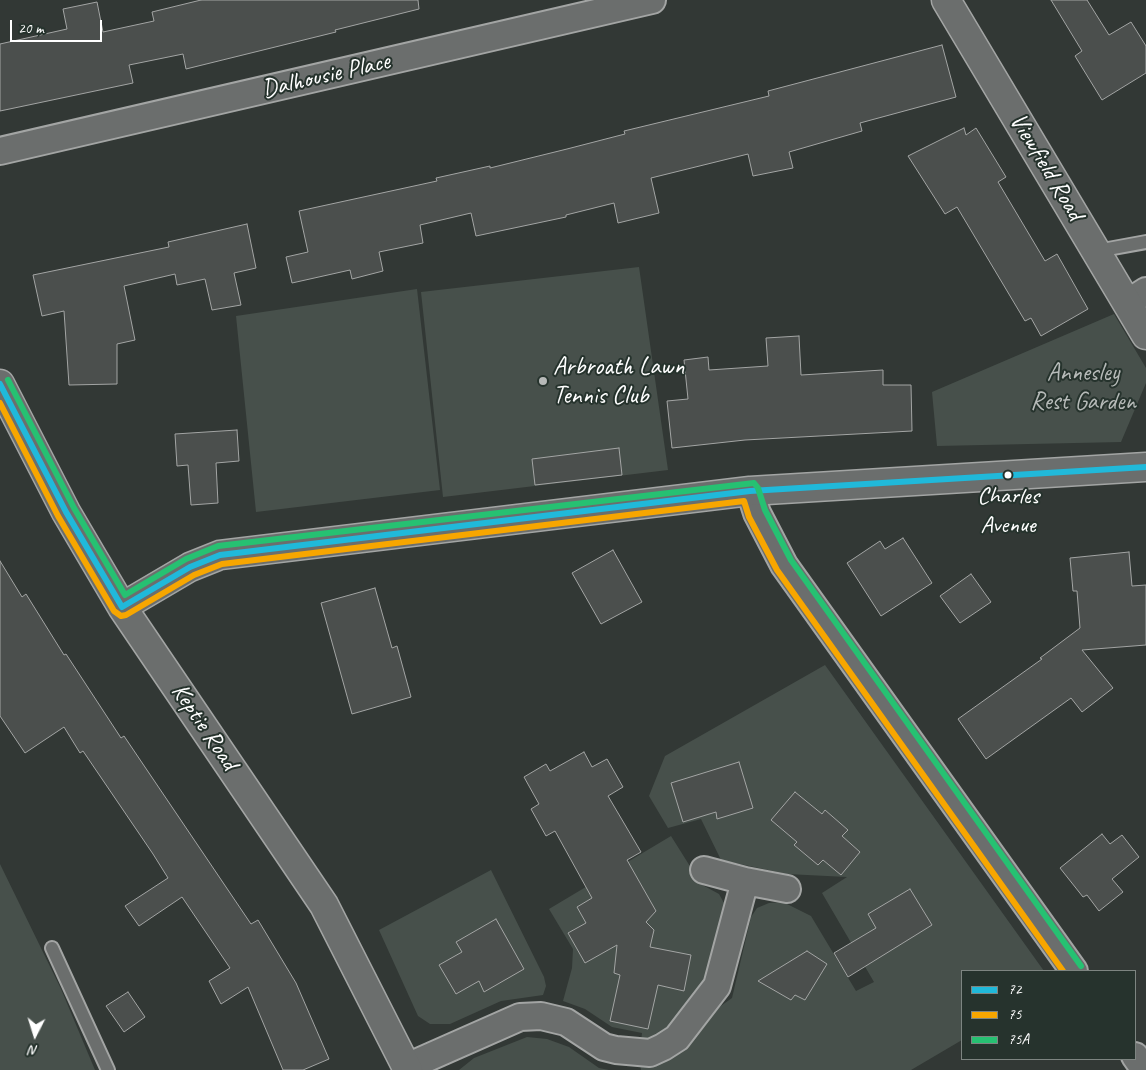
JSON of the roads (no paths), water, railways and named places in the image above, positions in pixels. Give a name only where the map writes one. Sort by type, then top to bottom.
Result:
[{"type":"main road","name":"Viewfield Road","points":[[946,0],[1097,251],[1137,297],[1146,334]]},
{"type":"main road","name":"Keptie Road","points":[[0,384],[66,512],[122,607],[324,905],[408,1069]]},
{"type":"main road","points":[[122,607],[190,567],[220,555],[750,491],[1146,467]]},
{"type":"street","name":"Dalhousie Place","points":[[0,151],[652,0]]},
{"type":"street","points":[[750,491],[757,513],[784,565],[1073,970]]},
{"type":"street","points":[[704,870],[745,881],[787,889]]},
{"type":"street","points":[[408,1069],[520,1017],[540,1016],[566,1022],[604,1047],[616,1050],[650,1053],[664,1047],[678,1038],[717,986],[745,881]]},
{"type":"street","points":[[1136,1057],[1145,1070]]},
{"type":"lane","points":[[1097,251],[1146,242]]},
{"type":"lane","points":[[52,948],[108,1070]]},
{"type":"place","name":"Arbroath Lawn Tennis Club","points":[[543,381]]},
{"type":"place","name":"Charles Avenue","points":[[1008,475]]},
{"type":"park label","name":"Annesley Rest Garden","points":[[1083,388]]}]
